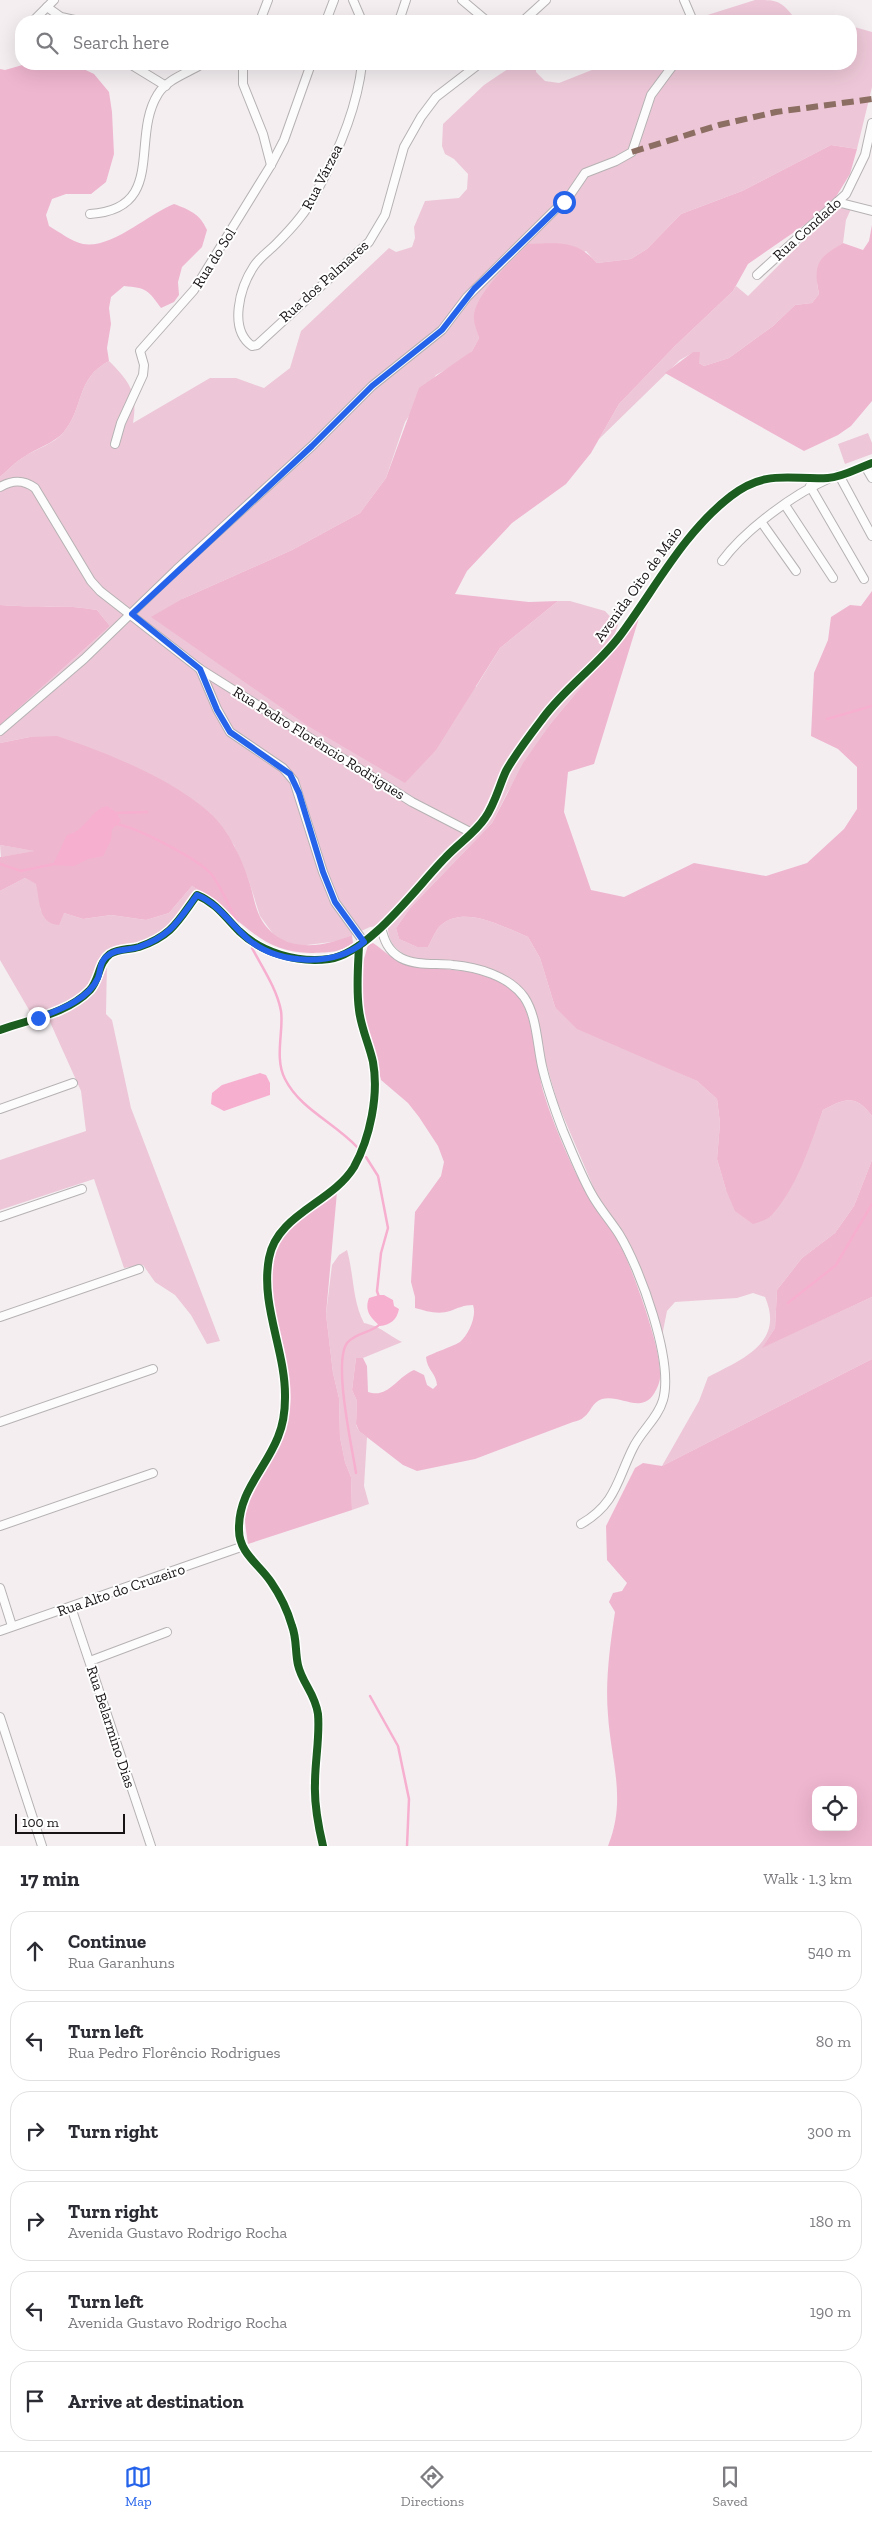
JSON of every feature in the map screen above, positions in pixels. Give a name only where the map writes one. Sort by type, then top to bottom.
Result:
[{"type":"street","points":[[39,15],[54,0]]},
{"type":"street","points":[[262,15],[268,0]]},
{"type":"street","points":[[328,15],[334,0]]},
{"type":"street","points":[[353,0],[359,15]]},
{"type":"street","points":[[401,15],[406,0]]},
{"type":"street","points":[[462,0],[480,15]]},
{"type":"street","points":[[529,15],[546,0]]},
{"type":"street","points":[[684,0],[690,15]]},
{"type":"street","points":[[47,7],[58,15]]},
{"type":"street","points":[[140,70],[166,86]]},
{"type":"street","points":[[90,214],[118,209],[133,196],[142,169],[151,111],[157,95],[166,86],[192,70]]},
{"type":"street","points":[[244,70],[243,84],[258,118],[271,165]]},
{"type":"street","name":"Rua do Sol","points":[[115,444],[121,423],[143,375],[144,365],[140,351],[194,290],[271,165],[284,140],[309,70]]},
{"type":"street","name":"Rua Várzea","points":[[255,346],[246,341],[240,331],[238,321],[240,302],[255,264],[296,223],[324,178],[353,110],[361,70]]},
{"type":"street","name":"Rua dos Palmares","points":[[255,346],[281,320],[320,289],[364,249],[385,215],[406,141],[436,97],[470,70]]},
{"type":"street","points":[[0,731],[51,688],[132,614],[312,446],[372,386],[442,330],[470,293],[570,195],[585,173],[616,161],[632,152],[651,95],[670,70]]},
{"type":"street","name":"Rua Condado","points":[[757,274],[846,194],[859,169],[872,123]]},
{"type":"street","points":[[838,202],[872,211]]},
{"type":"street","points":[[868,464],[872,478]]},
{"type":"street","name":"Avenida Oito de Maio","points":[[0,1030],[50,1014],[84,995],[98,979],[104,959],[114,952],[137,948],[166,934],[176,925],[197,895],[217,906],[252,942],[277,954],[327,959],[343,956],[362,944],[381,927],[447,855],[472,833],[485,818],[506,772],[542,718],[557,699],[614,643],[677,552],[704,520],[738,491],[766,478],[790,476],[830,478],[868,464]]},
{"type":"street","points":[[839,475],[872,536]]},
{"type":"street","points":[[722,561],[738,542],[785,505],[810,486],[830,478]]},
{"type":"street","name":"Rua Pedro Florêncio Rodrigues","points":[[0,487],[9,482],[24,482],[37,490],[91,581],[100,591],[132,614],[200,669],[412,802],[472,833]]},
{"type":"street","points":[[810,486],[864,580]]},
{"type":"street","points":[[785,505],[833,578]]},
{"type":"street","points":[[762,523],[796,571]]},
{"type":"street","points":[[200,669],[217,710],[230,732],[283,768],[294,782],[332,894],[362,944],[358,1006],[374,1068],[373,1100],[369,1125],[362,1151],[350,1172],[332,1191],[282,1230],[272,1247],[266,1283],[284,1382],[284,1413],[278,1437],[242,1501],[239,1527],[241,1548],[270,1579],[286,1610],[297,1644],[297,1663],[313,1694],[318,1716],[316,1807],[323,1846]]},
{"type":"street","points":[[381,927],[388,947],[400,957],[412,962],[453,965],[488,972],[513,986],[524,997],[533,1021],[542,1066],[555,1110],[592,1194],[626,1248],[652,1316],[665,1373],[662,1402],[633,1448],[622,1478],[610,1499],[592,1517],[581,1524]]},
{"type":"street","points":[[0,1109],[73,1083]]},
{"type":"street","points":[[0,1217],[82,1189]]},
{"type":"street","points":[[0,1317],[139,1268]]},
{"type":"street","points":[[0,1422],[153,1368]]},
{"type":"street","points":[[0,1526],[153,1473]]},
{"type":"street","name":"Rua Alto do Cruzeiro","points":[[0,1631],[241,1548]]},
{"type":"street","points":[[0,1588],[12,1626]]},
{"type":"street","name":"Rua Belarmino Dias","points":[[72,1607],[151,1846]]},
{"type":"street","points":[[90,1662],[167,1632]]},
{"type":"street","points":[[0,1717],[42,1846]]},
{"type":"shaded area","points":[[755,0],[768,0],[781,4],[792,15],[708,15]]},
{"type":"shaded area","points":[[857,28],[872,32],[872,87],[857,149],[831,145],[742,191],[681,214],[647,249],[631,259],[597,263],[586,251],[474,318],[479,338],[472,351],[458,363],[436,375],[405,422],[386,478],[360,513],[292,550],[182,599],[476,687],[500,648],[558,601],[570,601],[605,611],[618,625],[606,658],[551,723],[507,793],[492,823],[410,908],[396,928],[399,939],[417,947],[428,947],[440,926],[460,917],[472,917],[495,923],[528,937],[540,958],[555,1007],[642,1056],[697,1081],[717,1099],[720,1123],[717,1159],[726,1190],[770,1217],[800,1165],[823,1110],[837,1103],[849,1100],[860,1104],[872,1116],[872,1160],[854,1206],[835,1233],[802,1258],[777,1290],[775,1328],[763,1347],[872,1297],[872,1359],[662,1466],[699,1401],[708,1377],[757,1348],[765,1338],[769,1326],[770,1313],[765,1297],[753,1293],[737,1298],[675,1302],[667,1311],[662,1336],[639,1269],[598,1198],[558,1104],[543,1053],[533,1007],[526,993],[510,978],[481,967],[414,959],[398,950],[389,937],[388,925],[370,927],[339,941],[299,946],[276,938],[260,916],[249,881],[234,845],[210,813],[172,786],[30,737],[0,743],[0,725],[110,626],[97,610],[73,607],[0,605],[0,477],[28,454],[55,440],[63,433],[75,413],[85,385],[98,368],[109,361],[122,375],[131,389],[134,404],[133,423],[210,378],[236,378],[264,388],[290,368],[301,331],[389,248],[396,252],[412,247],[415,238],[414,227],[425,201],[459,198],[467,189],[468,174],[454,159],[445,154],[442,146],[443,124],[484,85],[506,70],[536,70],[545,81],[559,83],[592,70],[857,70]]},
{"type":"shaded area","points":[[15,67],[15,70],[86,70],[94,74],[109,92],[114,154],[106,182],[91,194],[66,194],[52,199],[46,215],[49,226],[79,243],[94,244],[106,241],[130,230],[174,204],[194,213],[207,230],[202,247],[182,267],[178,282],[179,295],[174,302],[161,308],[146,291],[124,286],[111,297],[109,308],[111,324],[107,348],[109,361],[98,368],[85,385],[75,413],[63,433],[55,440],[28,454],[0,477],[0,69],[5,70]]},
{"type":"shaded area","points":[[831,145],[857,149],[850,174],[834,200],[819,215],[748,264],[733,291],[675,346],[619,404],[591,453],[566,484],[512,523],[467,571],[455,594],[529,602],[558,601],[500,648],[436,750],[405,783],[308,726],[151,617],[182,599],[292,550],[360,513],[386,478],[419,388],[472,351],[479,338],[474,315],[481,296],[496,277],[528,244],[557,243],[574,246],[589,255],[597,263],[631,259],[647,249],[681,214],[742,191]]},
{"type":"shaded area","points":[[838,206],[851,209],[846,220],[843,243],[829,253],[820,264],[817,277],[819,294],[812,303],[795,305],[773,326],[729,358],[704,366],[699,363],[694,352],[680,360],[599,439],[619,404],[736,286],[748,296]]},
{"type":"shaded area","points":[[872,225],[872,401],[851,426],[838,435],[804,451],[665,373],[693,352],[700,352],[699,363],[704,366],[729,358],[773,326],[795,305],[812,303],[819,294],[817,269],[822,258],[843,243],[863,250],[869,241]]},
{"type":"shaded area","points":[[868,433],[872,443],[872,454],[845,464],[838,444]]},
{"type":"shaded area","points":[[872,591],[872,1116],[860,1104],[849,1100],[837,1103],[823,1110],[808,1152],[788,1193],[771,1216],[753,1224],[735,1211],[726,1190],[717,1159],[720,1123],[717,1099],[697,1081],[577,1029],[555,1007],[540,958],[528,937],[495,923],[472,917],[460,917],[440,926],[428,947],[417,947],[399,939],[396,928],[410,908],[492,823],[523,763],[551,723],[639,618],[594,764],[568,772],[564,812],[591,890],[624,897],[694,863],[766,876],[807,863],[844,829],[857,809],[857,767],[838,749],[811,736],[814,673],[828,640],[831,617],[850,605],[861,606]]},
{"type":"shaded area","points":[[0,605],[73,607],[97,610],[110,626],[0,725]]},
{"type":"shaded area","points":[[57,736],[117,758],[157,777],[193,799],[209,812],[223,827],[239,855],[260,917],[268,929],[278,937],[301,945],[314,945],[340,940],[352,935],[353,943],[330,952],[313,953],[293,951],[276,946],[261,939],[208,896],[192,886],[169,913],[146,920],[111,915],[83,919],[64,913],[59,925],[47,921],[44,916],[39,904],[36,884],[25,878],[0,891],[0,857],[34,851],[0,845],[0,743],[30,737]]},
{"type":"shaded area","points":[[107,806],[116,812],[121,821],[112,829],[111,840],[103,856],[88,859],[74,866],[53,865],[67,835],[79,829],[96,812]]},
{"type":"shaded area","points":[[0,845],[36,851],[1,857]]},
{"type":"shaded area","points":[[25,878],[37,884],[41,911],[64,913],[83,919],[111,915],[146,920],[169,913],[192,886],[201,891],[197,900],[166,936],[112,955],[107,962],[106,1014],[112,1020],[131,1108],[220,1341],[207,1344],[191,1315],[175,1295],[155,1282],[143,1265],[124,1268],[94,1179],[0,1210],[0,1160],[86,1131],[81,1091],[50,1022],[32,1015],[0,960],[0,891]]},
{"type":"shaded area","points":[[373,943],[394,959],[408,965],[476,973],[489,977],[513,991],[521,1000],[531,1025],[541,1082],[556,1128],[586,1193],[621,1246],[647,1315],[658,1356],[660,1372],[659,1383],[654,1394],[648,1400],[634,1403],[610,1398],[602,1399],[596,1402],[586,1415],[579,1420],[475,1459],[417,1471],[403,1465],[359,1431],[356,1424],[357,1401],[352,1390],[356,1358],[363,1358],[367,1366],[368,1392],[375,1393],[387,1390],[414,1370],[424,1375],[427,1385],[433,1389],[437,1385],[426,1357],[460,1342],[469,1330],[474,1314],[473,1305],[441,1313],[415,1308],[415,1297],[411,1282],[415,1212],[441,1176],[444,1162],[438,1146],[419,1117],[408,1103],[381,1080],[366,1024],[363,1001],[362,966],[368,945]]},
{"type":"shaded area","points":[[260,1073],[266,1075],[270,1083],[270,1095],[224,1111],[211,1104],[212,1093],[222,1085]]},
{"type":"shaded area","points":[[872,1160],[872,1297],[762,1348],[775,1328],[777,1290],[802,1258],[835,1233],[854,1206]]},
{"type":"shaded area","points":[[337,1192],[326,1314],[333,1373],[339,1398],[340,1437],[345,1462],[351,1477],[352,1510],[248,1544],[245,1518],[247,1503],[259,1475],[282,1435],[290,1406],[287,1368],[271,1282],[272,1263],[276,1248],[281,1239],[295,1224]]},
{"type":"shaded area","points":[[347,1250],[357,1305],[364,1323],[380,1329],[402,1342],[363,1358],[356,1358],[352,1390],[357,1401],[356,1425],[359,1431],[367,1437],[364,1486],[369,1504],[352,1510],[351,1477],[345,1462],[340,1437],[339,1398],[333,1373],[326,1314],[332,1265],[339,1255]]},
{"type":"shaded area","points":[[384,1295],[393,1300],[394,1306],[399,1309],[397,1316],[392,1321],[380,1326],[371,1317],[367,1307],[369,1298]]},
{"type":"shaded area","points":[[872,1359],[872,1846],[608,1846],[614,1829],[617,1796],[607,1702],[608,1664],[615,1612],[609,1602],[613,1593],[622,1591],[627,1583],[607,1560],[606,1526],[635,1468],[643,1463],[662,1466]]},
{"type":"waterway","points":[[827,719],[872,706]]},
{"type":"waterway","points":[[114,813],[147,812]]},
{"type":"waterway","points":[[116,824],[138,831],[167,845],[205,868],[216,880],[238,923]]},
{"type":"waterway","points":[[0,864],[21,871],[54,864]]},
{"type":"waterway","points":[[252,948],[269,978],[279,1003],[282,1019],[280,1062],[285,1079],[299,1099],[357,1147]]},
{"type":"waterway","points":[[366,1157],[378,1176],[388,1228],[381,1253],[377,1291],[379,1297]]},
{"type":"waterway","points":[[788,1303],[836,1265],[872,1204]]},
{"type":"waterway","points":[[356,1473],[345,1405],[342,1368],[343,1353],[351,1339],[380,1324]]},
{"type":"waterway","points":[[370,1696],[398,1746],[409,1799],[407,1846]]},
{"type":"marked path","points":[[632,152],[719,125],[776,112],[872,99]]},
{"type":"cycle path","points":[[0,1030],[48,1015],[81,998],[93,986],[103,962],[110,954],[150,943],[167,933],[197,895],[215,906],[248,939],[269,951],[281,955],[293,958],[329,959],[344,954],[360,945],[392,917],[446,857],[481,823],[492,807],[506,771],[528,737],[552,707],[610,648],[670,562],[698,527],[714,511],[731,496],[755,482],[778,478],[828,478],[845,474],[872,463]]},
{"type":"cycle path","points":[[323,1846],[315,1799],[318,1714],[300,1671],[294,1631],[286,1609],[271,1582],[246,1552],[242,1545],[239,1530],[240,1516],[247,1493],[273,1449],[281,1428],[284,1413],[285,1398],[282,1363],[268,1294],[269,1258],[274,1243],[283,1230],[294,1219],[333,1190],[354,1167],[365,1143],[372,1116],[375,1075],[361,1023],[358,1002],[359,946]]},
{"type":"route","points":[[38,1018],[55,1012],[88,992],[99,977],[102,961],[114,952],[144,945],[161,938],[171,931],[181,920],[197,895],[217,906],[238,930],[252,942],[277,954],[316,959],[337,958],[349,953],[364,942],[335,902],[323,872],[299,793],[290,774],[270,758],[242,742],[230,732],[217,710],[200,669],[132,614],[176,570],[332,428],[372,386],[442,330],[474,289],[564,202]]}]
